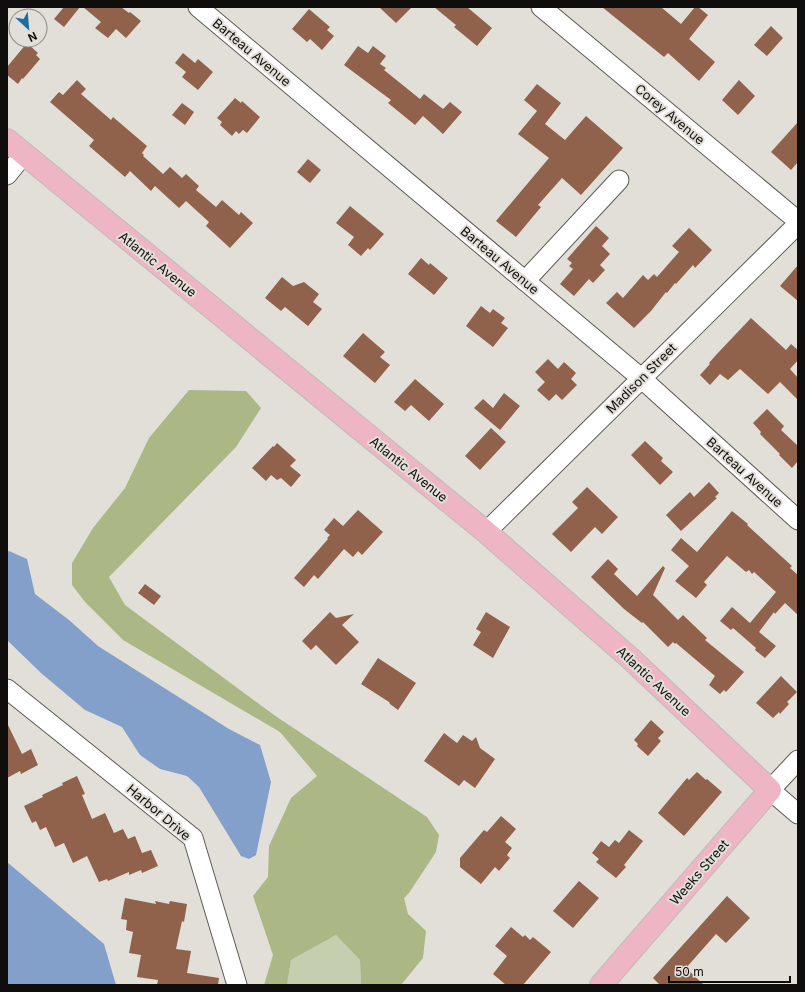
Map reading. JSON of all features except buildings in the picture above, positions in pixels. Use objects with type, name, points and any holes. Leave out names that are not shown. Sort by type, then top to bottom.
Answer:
[{"type":"main road","name":"Atlantic Avenue","points":[[7,140],[486,532],[631,659],[770,790]]},
{"type":"main road","name":"Weeks Street","points":[[600,985],[770,790]]},
{"type":"street","name":"Barteau Avenue","points":[[198,7],[641,378],[798,520]]},
{"type":"street","name":"Corey Avenue","points":[[541,7],[798,222]]},
{"type":"street","points":[[7,175],[24,154]]},
{"type":"street","points":[[525,281],[619,180]]},
{"type":"street","name":"Madison Street","points":[[486,532],[798,222]]},
{"type":"street","name":"Harbor Drive","points":[[7,689],[193,838],[237,985]]},
{"type":"street","name":"Weeks Street","points":[[770,790],[798,760]]},
{"type":"street","name":"Atlantic Avenue","points":[[770,790],[798,814]]},
{"type":"green space","points":[[189,390],[246,391],[261,408],[236,447],[109,577],[125,605],[274,715],[427,817],[439,835],[436,852],[409,893],[404,898],[408,914],[426,931],[423,958],[401,985],[361,985],[360,960],[336,935],[291,960],[287,985],[264,985],[273,955],[253,896],[268,877],[269,846],[291,798],[317,776],[280,732],[123,640],[85,602],[72,585],[72,563],[93,528],[125,488],[149,438]]},
{"type":"green space","points":[[336,935],[360,960],[361,985],[287,985],[291,960]]},
{"type":"water","points":[[9,551],[27,559],[35,594],[69,620],[98,646],[229,729],[260,745],[271,782],[256,855],[249,859],[241,856],[199,787],[187,776],[160,769],[140,755],[122,727],[85,710],[41,673],[7,640],[7,552]]},
{"type":"water","points":[[7,862],[104,944],[116,985],[7,985]]}]
